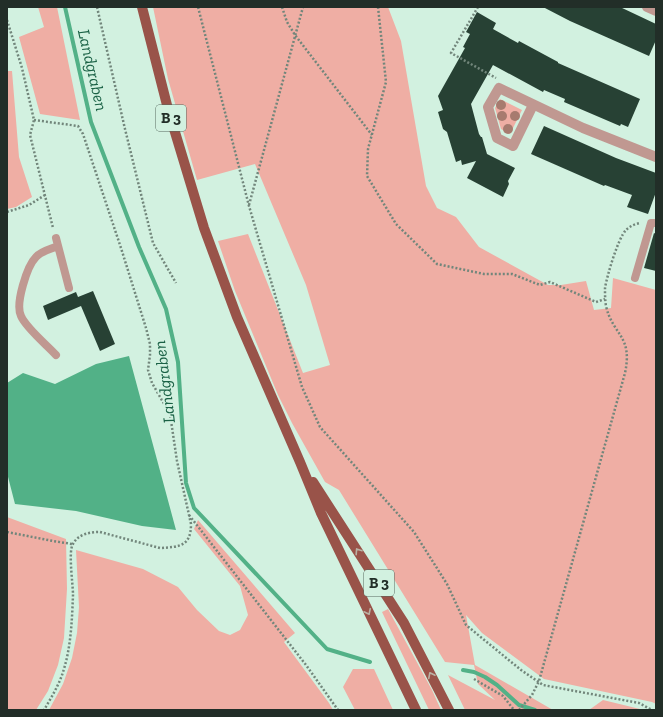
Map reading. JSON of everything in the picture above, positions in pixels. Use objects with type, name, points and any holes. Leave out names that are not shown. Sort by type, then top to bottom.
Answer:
[{"type":"main road","name":"B 3","points":[[142,7],[168,109],[204,228],[237,317],[321,513],[416,710]]},
{"type":"main road","name":"B 3","points":[[300,462],[404,623],[449,710]]},
{"type":"street","points":[[647,7],[656,11]]},
{"type":"street","points":[[533,105],[513,146],[497,138],[488,107],[499,88],[616,142],[656,157]]},
{"type":"lane","points":[[636,278],[654,223]]},
{"type":"lane","points":[[56,355],[24,322],[20,315],[19,307],[31,262],[38,255],[57,242],[68,288]]},
{"type":"path","points":[[97,7],[125,129],[154,243],[176,283]]},
{"type":"path","points":[[198,7],[249,206],[302,387],[320,427],[414,532],[447,584],[466,625],[521,670],[543,685],[639,703],[652,710]]},
{"type":"path","points":[[286,7],[282,7],[287,22],[372,135]]},
{"type":"path","points":[[249,206],[303,7]]},
{"type":"path","points":[[378,7],[386,82],[368,149],[367,176],[396,224],[437,264],[484,274],[512,274],[540,285],[550,282],[596,302],[605,299]]},
{"type":"path","points":[[478,7],[451,53],[502,81],[499,88]]},
{"type":"path","points":[[7,20],[22,68],[34,120],[30,135],[57,242]]},
{"type":"path","points":[[34,120],[78,126],[83,134],[122,248],[146,328],[150,344],[148,370],[152,384],[170,414],[177,461],[191,524],[191,534],[188,541],[180,546],[160,548],[100,532],[85,534],[72,544],[70,553],[73,595],[70,639],[63,671],[51,699],[44,710]]},
{"type":"path","points":[[7,212],[29,205],[45,195]]},
{"type":"path","points":[[519,710],[531,697],[539,682],[627,364],[626,344],[609,316],[605,299],[605,288],[608,277],[619,243],[629,227],[638,223],[654,223]]},
{"type":"path","points":[[188,514],[306,665],[338,710]]},
{"type":"path","points":[[7,532],[72,544]]},
{"type":"path","points":[[474,679],[503,696],[514,710]]},
{"type":"shaded area","points":[[38,7],[57,7],[80,120],[40,114],[19,37],[44,27]]},
{"type":"shaded area","points":[[153,7],[388,7],[401,41],[426,186],[437,208],[456,217],[479,247],[548,285],[561,285],[586,281],[594,310],[611,308],[613,278],[656,290],[656,704],[544,679],[482,633],[466,615],[475,665],[553,710],[465,710],[448,675],[495,700],[478,684],[474,665],[445,662],[339,490],[325,482],[278,395],[235,291],[218,241],[248,234],[303,373],[330,365],[306,285],[255,164],[197,180],[168,79]]},
{"type":"shaded area","points":[[7,71],[12,71],[19,157],[32,197],[16,207],[7,209]]},
{"type":"shaded area","points":[[500,99],[522,110],[510,134],[501,129],[495,108]]},
{"type":"shaded area","points":[[129,356],[176,530],[142,526],[76,511],[15,504],[7,473],[7,383],[23,373],[55,384],[96,364]]},
{"type":"shaded area","points":[[7,517],[66,539],[67,589],[64,638],[58,665],[48,691],[36,710],[7,710]]},
{"type":"shaded area","points":[[198,520],[295,633],[284,642],[333,710],[49,710],[63,684],[72,658],[77,633],[79,607],[76,550],[143,569],[178,587],[197,610],[219,631],[230,635],[240,630],[248,615],[240,586],[194,529]]},
{"type":"shaded area","points":[[388,609],[432,690],[441,710],[429,710],[382,612]]},
{"type":"shaded area","points":[[353,669],[374,669],[393,710],[355,710],[343,687]]},
{"type":"shaded area","points":[[603,700],[640,709],[641,710],[589,710]]},
{"type":"building","points":[[543,7],[620,7],[656,24],[656,40],[649,56],[570,21]]},
{"type":"building","points":[[477,12],[496,23],[493,29],[518,43],[519,41],[558,63],[640,99],[628,127],[621,124],[620,126],[564,102],[565,99],[544,90],[543,92],[493,65],[471,104],[479,134],[482,137],[487,154],[515,168],[508,181],[509,184],[503,197],[467,178],[476,161],[462,165],[461,160],[456,162],[447,132],[443,129],[438,112],[443,110],[438,96],[465,48],[463,47],[470,34],[466,32]]},
{"type":"building","points":[[544,126],[616,158],[656,173],[656,192],[648,214],[627,207],[632,195],[605,185],[604,186],[531,154]]},
{"type":"building","points":[[654,233],[656,234],[656,271],[644,268]]},
{"type":"building","points":[[93,291],[115,344],[100,351],[81,306],[48,320],[43,306],[76,292],[78,297]]},
{"type":"waterway","name":"Landgraben","points":[[65,7],[91,122],[139,247],[166,309],[178,362],[186,483],[194,508],[327,649],[370,662]]},
{"type":"waterway","name":"Landgraben","points":[[463,670],[474,672],[485,677],[497,685],[519,705],[535,710]]}]
